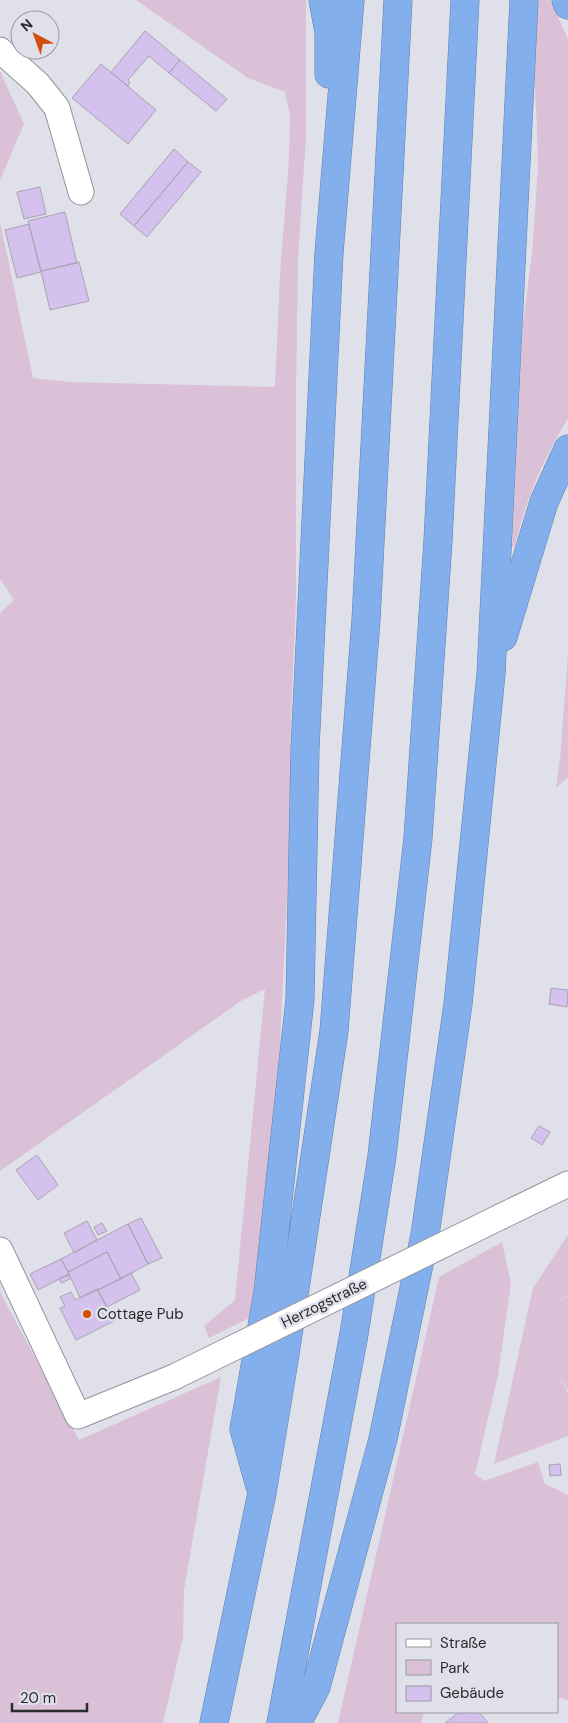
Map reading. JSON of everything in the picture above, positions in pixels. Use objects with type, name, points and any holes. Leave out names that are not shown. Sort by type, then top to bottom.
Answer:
[{"type":"highway","points":[[323,0],[328,32],[329,253]]},
{"type":"highway","points":[[262,1493],[244,1429],[268,1292],[300,999],[305,749],[329,253],[350,0]]},
{"type":"highway","points":[[214,1723],[262,1493],[334,1032],[366,620],[398,0]]},
{"type":"highway","points":[[281,1723],[352,1344],[382,1156],[418,838],[438,541],[465,0]]},
{"type":"highway","points":[[298,1723],[316,1688],[383,1439],[425,1235],[458,1004],[491,674],[524,0]]},
{"type":"highway","points":[[566,0],[568,5]]},
{"type":"highway","points":[[491,674],[544,502],[568,449]]},
{"type":"street","points":[[0,50],[38,84],[57,108],[81,192]]},
{"type":"street","name":"Herzogstraße","points":[[0,1250],[78,1416],[174,1377],[568,1184]]},
{"type":"green space","points":[[136,0],[306,0],[306,136],[298,258],[296,598],[291,720],[289,854],[279,1067],[253,1316],[209,1338],[204,1326],[235,1300],[265,989],[241,1001],[0,1171],[0,613],[14,600],[0,579],[0,222],[33,378],[69,382],[275,387],[280,274],[289,160],[290,116],[285,92],[248,78]]},
{"type":"green space","points":[[537,0],[550,0],[568,39],[568,418],[551,449],[529,497],[515,547],[512,547],[523,324],[532,254],[538,168],[534,72]]},
{"type":"green space","points":[[0,71],[24,124],[0,180]]},
{"type":"green space","points":[[568,654],[568,777],[556,788],[560,759]]},
{"type":"green space","points":[[568,1235],[568,1295],[552,1305],[568,1296],[568,1390],[557,1373],[568,1393],[568,1436],[494,1464],[533,1288]]},
{"type":"green space","points":[[502,1242],[511,1283],[498,1375],[475,1474],[484,1481],[538,1462],[545,1484],[568,1495],[568,1700],[558,1697],[558,1623],[396,1623],[396,1713],[424,1713],[421,1723],[338,1723],[439,1277]]},
{"type":"green space","points":[[0,1292],[79,1440],[221,1377],[184,1590],[183,1637],[163,1723],[0,1723]]},
{"type":"building","points":[[145,31],[180,60],[169,73],[149,56],[128,80],[130,83],[128,86],[111,72]]},
{"type":"building","points":[[180,60],[227,99],[216,111],[169,73]]},
{"type":"building","points":[[101,64],[156,110],[128,144],[72,98]]},
{"type":"building","points":[[174,149],[188,162],[134,226],[120,214]]},
{"type":"building","points":[[188,162],[201,172],[147,237],[134,226]]},
{"type":"building","points":[[40,187],[46,214],[24,219],[17,192]]},
{"type":"building","points":[[65,212],[77,263],[41,271],[28,221]]},
{"type":"building","points":[[29,224],[41,272],[17,278],[5,230]]},
{"type":"building","points":[[79,262],[89,301],[50,310],[41,271]]},
{"type":"building","points":[[551,988],[568,990],[567,1007],[549,1004]]},
{"type":"building","points":[[539,1126],[550,1132],[542,1145],[531,1138]]},
{"type":"building","points":[[37,1155],[58,1185],[38,1200],[16,1170]]},
{"type":"building","points":[[141,1218],[162,1258],[148,1264],[128,1224]]},
{"type":"building","points":[[87,1221],[97,1240],[74,1253],[64,1233]]},
{"type":"building","points":[[102,1223],[107,1231],[98,1235],[94,1227]]},
{"type":"building","points":[[128,1224],[148,1264],[121,1279],[107,1252],[68,1272],[61,1259]]},
{"type":"building","points":[[107,1252],[121,1279],[80,1298],[68,1272]]},
{"type":"building","points":[[61,1259],[69,1274],[38,1290],[30,1274]]},
{"type":"building","points":[[131,1273],[140,1290],[107,1307],[98,1290]]},
{"type":"building","points":[[68,1275],[70,1279],[61,1283],[59,1279]]},
{"type":"building","name":"Cottage Pub","points":[[97,1289],[114,1321],[76,1340],[60,1308],[65,1306],[60,1297],[71,1292],[75,1300]]},
{"type":"building","points":[[560,1464],[561,1475],[550,1476],[549,1465]]},
{"type":"building","points":[[458,1713],[480,1713],[488,1723],[445,1723]]},
{"type":"place","name":"Cottage Pub","points":[[87,1314]]}]
